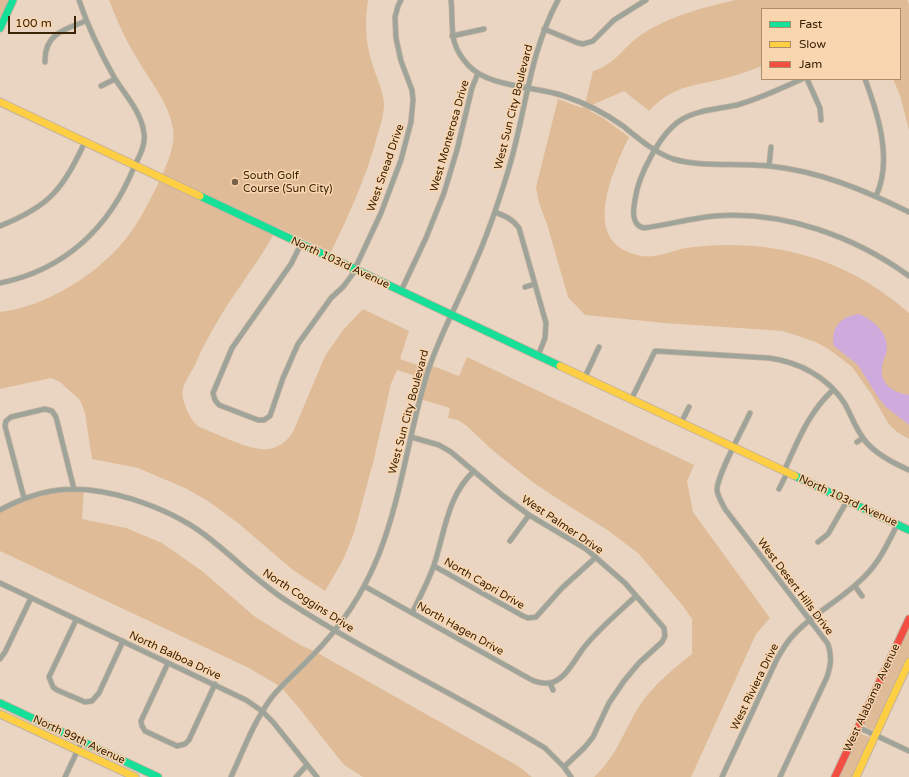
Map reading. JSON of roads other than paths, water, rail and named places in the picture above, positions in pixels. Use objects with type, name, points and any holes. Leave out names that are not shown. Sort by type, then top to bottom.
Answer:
[{"type":"street","points":[[0,28],[13,0]]},
{"type":"street","points":[[0,283],[25,276],[53,264],[68,255],[87,239],[106,218],[115,205],[135,166],[144,144],[144,134],[139,116],[102,55],[86,21],[79,0]]},
{"type":"street","name":"West Snead Drive","points":[[301,244],[291,264],[235,343],[213,394],[219,405],[260,420],[264,420],[270,416],[290,361],[298,344],[330,298],[347,282],[355,269],[390,191],[401,160],[412,122],[413,100],[412,90],[401,61],[396,32],[396,12],[401,0]]},
{"type":"street","points":[[451,0],[452,36],[459,54],[469,66],[493,81],[563,96],[599,111],[655,151],[671,158],[692,163],[769,166],[819,175],[853,186],[909,212]]},
{"type":"street","name":"West Sun City Boulevard","points":[[231,777],[262,711],[286,681],[312,656],[335,630],[352,607],[374,567],[388,529],[427,373],[438,344],[475,263],[495,212],[515,146],[536,54],[544,28],[558,0]]},
{"type":"street","points":[[544,28],[578,43],[587,44],[593,41],[614,20],[646,0]]},
{"type":"street","points":[[45,62],[45,52],[55,35],[65,29],[86,21]]},
{"type":"street","points":[[452,36],[484,29]]},
{"type":"street","name":"West Monterosa Drive","points":[[401,291],[426,238],[444,193],[457,150],[472,88],[478,73]]},
{"type":"street","points":[[101,86],[116,79]]},
{"type":"street","points":[[800,80],[761,97],[720,109],[687,116],[674,124],[655,151],[643,173],[636,193],[634,220],[640,227],[646,228],[692,218],[717,216],[744,216],[784,221],[820,230],[856,244],[884,259],[909,276]]},
{"type":"street","points":[[807,80],[820,108],[821,120]]},
{"type":"street","points":[[865,80],[877,116],[884,157],[882,180],[876,196]]},
{"type":"street","name":"North 103rd Avenue","points":[[0,102],[909,530]]},
{"type":"street","points":[[0,226],[22,217],[37,208],[57,190],[72,169],[85,142]]},
{"type":"street","points":[[769,166],[771,147]]},
{"type":"street","points":[[495,212],[510,218],[519,228],[546,323],[545,338],[538,356]]},
{"type":"street","points":[[525,287],[535,284]]},
{"type":"street","points":[[584,378],[599,347]]},
{"type":"street","points":[[631,400],[655,351],[784,360],[811,372],[833,390],[843,402],[859,433],[867,443],[881,455],[909,470]]},
{"type":"street","points":[[785,472],[808,420],[819,404],[833,390]]},
{"type":"street","points":[[681,423],[689,406]]},
{"type":"street","points":[[24,498],[5,426],[6,421],[11,417],[45,409],[52,411],[56,417],[74,489]]},
{"type":"street","name":"West Desert Hills Drive","points":[[750,413],[719,479],[717,492],[725,509],[828,644],[831,655],[830,668],[780,777]]},
{"type":"street","name":"West Palmer Drive","points":[[411,436],[439,445],[451,452],[529,515],[586,549],[625,583],[664,628],[665,636],[662,642],[639,663],[624,681],[609,703],[586,747],[564,767]]},
{"type":"street","points":[[857,442],[863,438]]},
{"type":"street","points":[[412,612],[434,566],[447,515],[453,499],[460,486],[474,471]]},
{"type":"street","name":"North 103rd Avenue","points":[[779,489],[785,472]]},
{"type":"street","name":"North Coggins Drive","points":[[0,510],[24,498],[47,492],[74,489],[97,491],[131,499],[182,520],[205,535],[276,594],[335,630],[530,738],[545,748],[564,767],[571,777]]},
{"type":"street","points":[[818,542],[831,530],[847,501]]},
{"type":"street","points":[[510,541],[529,515]]},
{"type":"street","name":"West Riviera Drive","points":[[722,777],[777,659],[790,638],[810,620],[855,586],[869,572],[879,559],[897,525]]},
{"type":"street","name":"North Capri Drive","points":[[434,566],[523,616],[533,618],[540,614],[562,588],[596,557]]},
{"type":"street","name":"North Balboa Drive","points":[[0,583],[246,700],[262,711],[273,722],[317,777]]},
{"type":"street","name":"North Hagen Drive","points":[[364,586],[535,682],[550,683]]},
{"type":"street","points":[[855,586],[862,596]]},
{"type":"street","points":[[553,690],[550,683],[561,678],[597,633],[636,596]]},
{"type":"street","points":[[0,659],[6,652],[31,598]]},
{"type":"street","name":"West Alabama Avenue","points":[[835,777],[909,619]]},
{"type":"street","points":[[76,620],[49,677],[53,687],[57,690],[89,702],[96,698],[123,641]]},
{"type":"street","name":"West Alabama Avenue","points":[[856,777],[909,662]]},
{"type":"street","points":[[168,663],[141,721],[145,731],[177,746],[185,744],[189,740],[215,684]]},
{"type":"street","name":"North 99th Avenue","points":[[0,703],[158,777]]},
{"type":"street","name":"North 99th Avenue","points":[[0,714],[133,776]]},
{"type":"street","points":[[858,727],[909,751]]},
{"type":"street","points":[[65,777],[82,741]]},
{"type":"street","points":[[133,776],[136,766]]},
{"type":"street","points":[[296,777],[307,766]]},
{"type":"place","name":"South Golf Course (Sun City)","points":[[235,182]]}]
